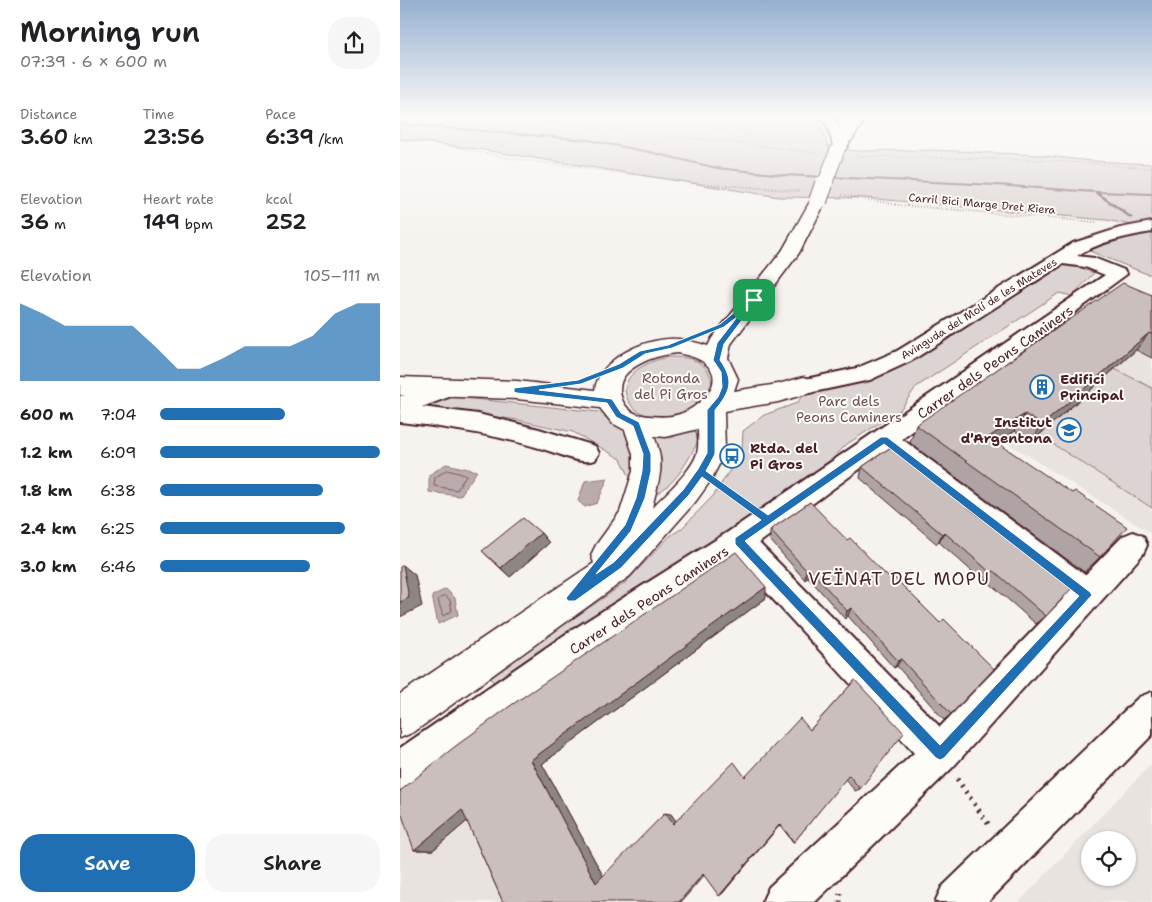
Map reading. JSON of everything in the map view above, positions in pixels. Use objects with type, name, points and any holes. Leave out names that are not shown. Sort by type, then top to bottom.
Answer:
[{"type":"main road","points":[[621,366],[610,382],[609,400],[618,415],[636,424],[654,428],[674,426],[693,421],[714,406],[726,387],[720,366],[720,343],[790,253],[818,201],[836,158]]},
{"type":"main road","points":[[517,390],[579,383],[621,366],[643,352],[669,347],[722,326],[754,300]]},
{"type":"main road","points":[[669,347],[685,347],[699,350],[720,366],[746,380],[804,386]]},
{"type":"main road","points":[[400,386],[517,390],[609,400]]},
{"type":"main road","points":[[714,406],[804,386]]},
{"type":"main road","points":[[400,718],[618,565],[686,492],[701,472],[711,454],[714,406]]},
{"type":"main road","points":[[571,598],[628,528],[635,514],[647,471],[647,454],[636,424]]},
{"type":"street","name":"Avinguda del Molí de les Mateves","points":[[804,386],[862,375],[904,356],[1079,248],[1126,231],[1152,227]]},
{"type":"street","name":"Carrer dels Peons Caminers","points":[[400,771],[581,644],[738,541],[884,440],[1118,274],[1088,262],[1060,259]]},
{"type":"street","points":[[400,404],[419,400],[450,388]]},
{"type":"street","points":[[400,413],[478,423],[539,438],[586,453]]},
{"type":"street","points":[[884,440],[1087,595]]},
{"type":"street","points":[[738,541],[940,754]]},
{"type":"street","points":[[784,902],[940,754],[1133,545]]},
{"type":"street","points":[[958,902],[1152,710]]},
{"type":"path","points":[[509,158],[742,188],[802,190]]},
{"type":"path","points":[[953,158],[1042,160],[1152,168]]},
{"type":"path","name":"Carril Bici Marge Dret Riera","points":[[837,194],[898,205],[1089,221],[1126,231]]},
{"type":"path","points":[[701,472],[768,520]]},
{"type":"path","points":[[940,754],[1007,853]]},
{"type":"shaded area","name":"Institut d'Argentona","points":[[1152,318],[1152,534],[955,410]]},
{"type":"shaded area","points":[[469,752],[618,902],[400,902],[400,818],[414,798]]},
{"type":"shaded area","points":[[1152,763],[1152,902],[1019,902],[1081,837],[1081,886],[1136,886],[1136,831],[1087,831]]},
{"type":"green space","points":[[534,158],[1066,158],[1152,164],[1152,229],[1106,220],[866,198],[779,197]]},
{"type":"green space","points":[[1146,229],[1152,233],[1152,274],[1147,274],[1082,248]]},
{"type":"green space","name":"Parc dels Peons Caminers","points":[[1065,262],[1094,273],[1072,296],[1059,293],[916,387],[900,410],[847,444],[832,459],[627,600],[496,686],[489,676],[625,583],[670,536],[681,529],[714,495],[742,451],[743,431],[764,415],[797,403],[810,386],[866,378]]},
{"type":"green space","name":"Rotonda del Pi Gros","points":[[668,357],[688,358],[706,368],[712,385],[707,397],[698,406],[669,417],[651,416],[637,410],[628,401],[625,389],[630,377],[644,365]]},
{"type":"green space","points":[[1115,369],[1152,388],[1152,508],[1039,435]]},
{"type":"green space","points":[[445,396],[599,412],[617,426],[627,429],[639,451],[635,488],[621,459],[573,432],[518,420],[414,405]]},
{"type":"green space","points":[[694,426],[698,441],[689,458],[673,481],[659,493],[650,497],[647,434],[671,438]]},
{"type":"water","points":[[446,464],[477,471],[460,496],[429,492],[429,475]]},
{"type":"water","points":[[608,478],[597,503],[585,507],[578,501],[585,481]]},
{"type":"water","points":[[446,589],[455,598],[458,615],[438,624],[432,596]]},
{"type":"building","points":[[1123,283],[1152,295],[1152,334],[1149,333],[1042,425],[1025,414],[989,437],[1072,493],[1075,491],[1127,527],[1100,557],[916,425]]},
{"type":"building","points":[[891,447],[1072,588],[1046,616],[994,571],[991,573],[944,532],[942,534],[862,467]]},
{"type":"building","points":[[810,502],[847,540],[850,538],[888,577],[891,574],[940,623],[944,619],[994,669],[951,714],[901,659],[898,661],[851,608],[847,611],[809,568],[806,570],[770,530]]},
{"type":"building","points":[[523,518],[541,533],[501,568],[482,551]]},
{"type":"building","points":[[736,552],[766,587],[531,760],[596,883],[665,813],[673,824],[734,762],[745,777],[800,718],[810,730],[855,680],[904,733],[860,789],[849,775],[794,842],[780,824],[719,896],[703,874],[679,902],[503,902],[462,810],[414,850],[400,809],[400,791],[453,748],[510,706]]},
{"type":"building","points":[[403,565],[409,598],[400,602],[400,567]]},
{"type":"waterway","points":[[675,158],[717,168],[784,175],[996,185],[1096,192]]},
{"type":"waterway","points":[[1096,192],[1152,194]]},
{"type":"waterway","points":[[1096,192],[1131,218]]},
{"type":"place","name":"Edifici Principal","points":[[1042,387]]},
{"type":"place","name":"Institut d'Argentona","points":[[1069,430]]},
{"type":"place","name":"Rtda. del Pi Gros","points":[[732,456]]},
{"type":"district","name":"VEÏNAT DEL MOPU","points":[[899,579]]},
{"type":"route","points":[[754,300],[720,343],[716,360],[726,377],[726,387],[718,403],[711,410],[711,454],[701,472],[735,496],[768,520],[738,541],[940,754],[1087,595],[884,440],[768,520],[701,472],[686,492],[618,565],[571,598],[628,528],[635,514],[647,471],[647,454],[636,424],[618,415],[609,400],[517,390],[579,383],[621,366],[643,352],[669,347],[722,326],[754,300]]}]
